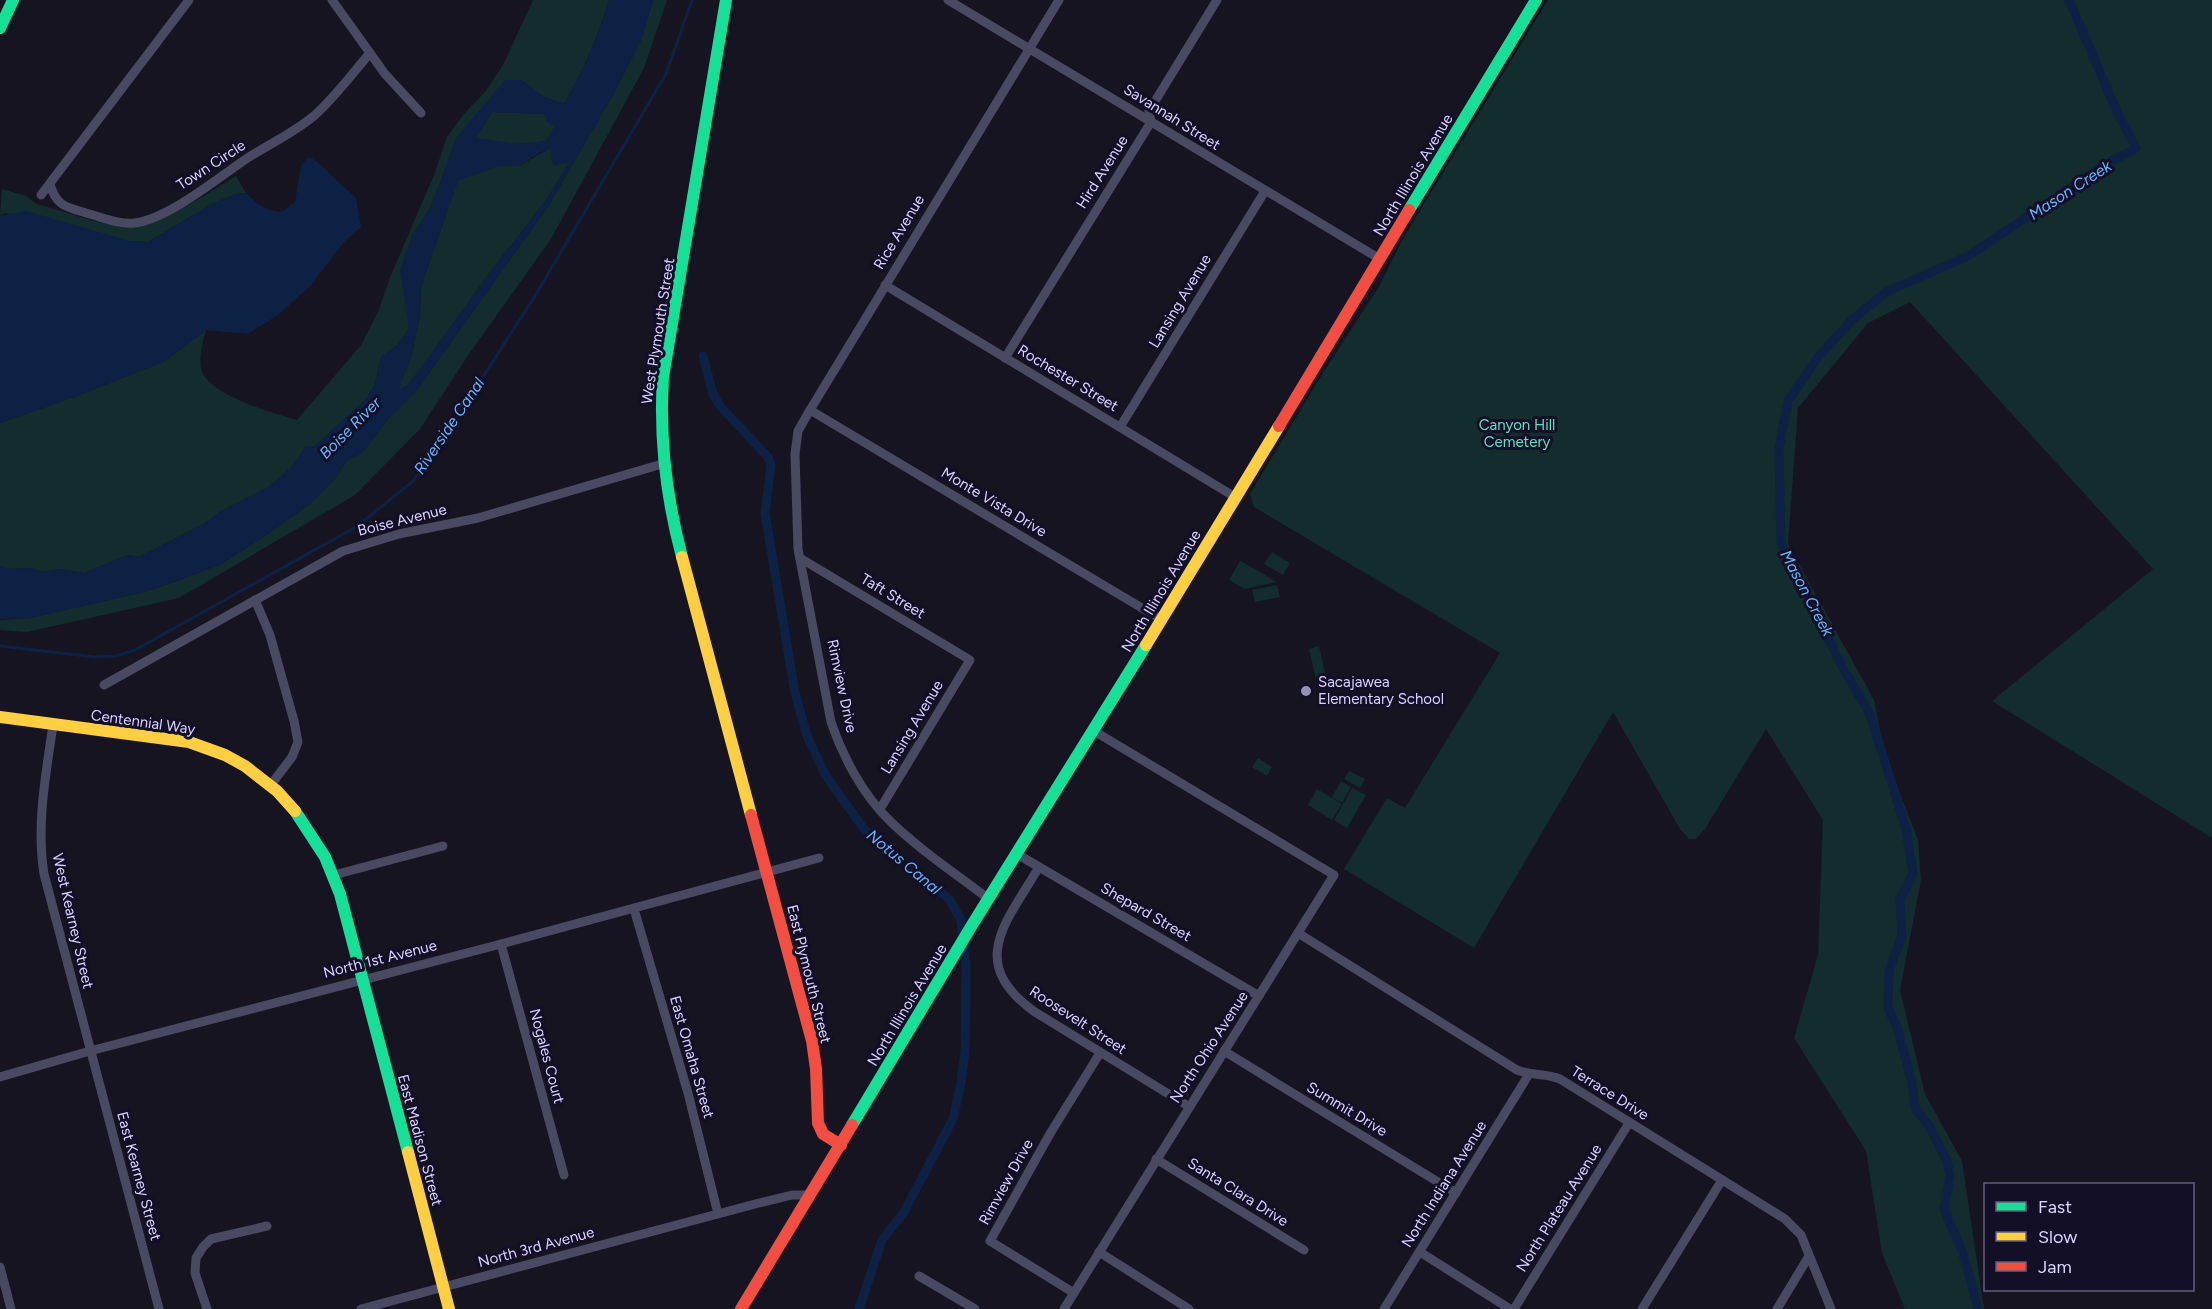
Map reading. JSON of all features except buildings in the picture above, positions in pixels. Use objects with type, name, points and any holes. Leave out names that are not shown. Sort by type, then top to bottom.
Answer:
[{"type":"main road","points":[[0,28],[13,0]]},
{"type":"main road","name":"West Plymouth Street","points":[[726,0],[663,377],[660,433],[666,496],[767,872]]},
{"type":"main road","name":"North Illinois Avenue","points":[[741,1309],[959,946],[1162,620],[1536,0]]},
{"type":"main road","name":"Centennial Way","points":[[0,717],[160,736],[219,752],[244,766],[270,786],[305,824],[334,874]]},
{"type":"main road","name":"East Plymouth Street","points":[[767,872],[813,1041],[819,1123],[823,1134],[841,1145]]},
{"type":"main road","name":"East Madison Street","points":[[334,874],[449,1309]]},
{"type":"street","points":[[41,195],[189,0]]},
{"type":"street","points":[[332,0],[386,74],[421,113]]},
{"type":"street","name":"Savannah Street","points":[[948,0],[1380,259]]},
{"type":"street","name":"Rice Avenue","points":[[796,490],[795,454],[798,431],[1059,0]]},
{"type":"street","name":"Hird Avenue","points":[[1005,358],[1151,122],[1149,111],[1217,0]]},
{"type":"street","name":"Town Circle","points":[[50,184],[53,195],[59,203],[69,208],[119,222],[135,223],[152,218],[200,191],[246,159],[303,125],[317,113],[370,53]]},
{"type":"street","name":"Lansing Avenue","points":[[1120,428],[1265,191]]},
{"type":"street","name":"Rochester Street","points":[[885,285],[1235,497]]},
{"type":"street","name":"Monte Vista Drive","points":[[810,410],[1162,620]]},
{"type":"street","name":"Boise Avenue","points":[[104,685],[343,551],[372,541],[478,518],[662,464]]},
{"type":"street","name":"Rimview Drive","points":[[796,490],[800,558],[831,722],[840,747],[880,809],[914,842],[989,899]]},
{"type":"street","name":"Taft Street","points":[[800,558],[970,660]]},
{"type":"street","points":[[255,600],[270,635],[298,742],[292,757],[270,786]]},
{"type":"street","name":"Lansing Avenue","points":[[880,809],[970,660]]},
{"type":"street","name":"West Kearney Street","points":[[53,725],[40,825],[40,851],[54,917],[90,1051]]},
{"type":"street","name":"North Ohio Avenue","points":[[1064,1309],[1188,1106],[1334,875],[1094,731]]},
{"type":"street","points":[[334,874],[443,846]]},
{"type":"street","name":"Shepard Street","points":[[1017,854],[1259,996]]},
{"type":"street","name":"North 1st Avenue","points":[[0,1077],[90,1051],[634,909],[819,858]]},
{"type":"street","name":"Roosevelt Street","points":[[1039,867],[1000,932],[996,961],[1001,977],[1019,1000],[1100,1053],[1188,1106]]},
{"type":"street","name":"East Omaha Street","points":[[634,909],[688,1093],[718,1214]]},
{"type":"street","name":"Terrace Drive","points":[[1298,933],[1517,1070],[1529,1074],[1550,1075],[1560,1079],[1785,1219],[1801,1234],[1831,1309]]},
{"type":"street","name":"Nogales Court","points":[[501,944],[564,1175]]},
{"type":"street","name":"East Kearney Street","points":[[90,1051],[159,1309]]},
{"type":"street","name":"Summit Drive","points":[[1224,1051],[1456,1193]]},
{"type":"street","name":"Rimview Drive","points":[[1074,1293],[990,1241],[1100,1053]]},
{"type":"street","name":"North Indiana Avenue","points":[[1384,1309],[1529,1074]]},
{"type":"street","name":"North Plateau Avenue","points":[[1512,1309],[1629,1123]]},
{"type":"street","name":"Santa Clara Drive","points":[[1156,1160],[1304,1250]]},
{"type":"street","points":[[1642,1309],[1722,1180]]},
{"type":"street","points":[[718,1214],[792,1196],[810,1196]]},
{"type":"street","name":"North 3rd Avenue","points":[[362,1309],[718,1214]]},
{"type":"street","points":[[207,1309],[195,1273],[196,1258],[202,1247],[211,1239],[267,1226]]},
{"type":"street","points":[[1099,1252],[1189,1309]]},
{"type":"street","points":[[1420,1252],[1512,1309]]},
{"type":"street","points":[[1777,1309],[1809,1256]]},
{"type":"street","points":[[0,1267],[11,1309]]},
{"type":"street","points":[[919,1276],[975,1309]]},
{"type":"green space","points":[[533,0],[609,0],[590,54],[564,104],[544,97],[521,80],[457,137],[431,207],[412,236],[409,328],[398,345],[381,357],[375,385],[367,398],[315,446],[306,446],[292,467],[268,488],[139,557],[128,555],[84,573],[60,569],[43,572],[31,568],[9,569],[0,566],[0,423],[165,361],[206,330],[201,368],[206,378],[215,387],[242,401],[297,420],[361,345],[378,312],[391,275],[434,175],[447,137],[464,114],[485,92],[503,65]]},
{"type":"green space","points":[[653,0],[667,0],[644,68],[551,239],[469,354],[420,429],[355,495],[179,598],[27,632],[0,630],[0,620],[30,618],[144,592],[223,563],[311,503],[337,476],[347,460],[362,453],[388,419],[417,390],[549,205],[615,91],[641,40]]},
{"type":"green space","name":"Canyon Hill Cemetery","points":[[1548,0],[2212,0],[2212,838],[1992,701],[2153,569],[1910,302],[1868,323],[1798,408],[1788,544],[1874,700],[1884,752],[1918,840],[1921,880],[1900,990],[1925,1094],[1962,1161],[1984,1309],[1905,1309],[1882,1253],[1866,1151],[1794,1038],[1818,955],[1823,820],[1766,729],[1705,829],[1696,839],[1689,839],[1680,829],[1613,712],[1474,948],[1344,869],[1387,798],[1405,808],[1500,653],[1254,507],[1250,494],[1323,373],[1380,285],[1404,237]]},
{"type":"green space","points":[[492,112],[544,114],[555,127],[546,141],[516,145],[475,138]]},
{"type":"green space","points":[[552,147],[562,163],[570,161],[545,202],[494,267],[408,386],[398,390],[412,354],[420,315],[421,287],[458,180],[498,166],[521,165]]},
{"type":"green space","points":[[236,176],[246,193],[236,194],[212,204],[148,242],[130,241],[5,213],[0,216],[2,189],[26,196],[37,204],[87,219],[115,226],[137,227],[174,213]]},
{"type":"green space","points":[[1272,552],[1290,563],[1283,575],[1264,564]]},
{"type":"green space","points":[[1240,561],[1277,582],[1245,589],[1229,580]]},
{"type":"green space","points":[[1277,585],[1280,597],[1255,602],[1252,590]]},
{"type":"green space","points":[[1319,646],[1326,677],[1316,679],[1309,649]]},
{"type":"green space","points":[[1258,758],[1272,767],[1267,776],[1252,767]]},
{"type":"green space","points":[[1349,771],[1365,779],[1360,788],[1344,779]]},
{"type":"green space","points":[[1341,781],[1351,787],[1342,803],[1332,797]]},
{"type":"green space","points":[[1352,788],[1366,795],[1347,828],[1334,820]]},
{"type":"green space","points":[[1317,789],[1342,804],[1332,820],[1308,805]]},
{"type":"water","name":"Boise River","points":[[609,0],[653,0],[641,40],[615,91],[549,205],[417,390],[388,419],[362,453],[347,460],[337,476],[311,503],[223,563],[144,592],[30,618],[0,619],[0,566],[9,569],[31,568],[43,572],[60,569],[84,573],[128,555],[139,557],[204,524],[220,512],[268,487],[292,467],[306,446],[315,446],[367,398],[375,385],[381,357],[398,345],[409,328],[400,271],[412,236],[431,207],[457,137],[505,80],[521,80],[544,97],[564,104],[590,54]],"holes":[[[492,112],[544,114],[546,121],[555,127],[546,141],[516,144],[476,138]],[[552,148],[551,159],[554,166],[569,162],[545,202],[494,267],[408,385],[399,389],[412,354],[420,315],[421,287],[458,181],[498,166],[521,165],[539,153]]]},
{"type":"water","points":[[309,157],[356,198],[361,227],[344,242],[310,286],[278,315],[248,334],[206,330],[165,361],[0,423],[0,216],[26,211],[130,241],[148,242],[212,204],[236,194],[246,193],[262,206],[282,212],[295,202],[301,165]]},
{"type":"waterway","name":"Riverside Canal","points":[[0,646],[95,657],[116,656],[135,650],[356,527],[412,482],[434,453],[535,296],[666,74],[692,0]]},
{"type":"waterway","name":"Mason Creek","points":[[1978,1309],[1963,1253],[1944,1209],[1950,1175],[1947,1161],[1930,1127],[1915,1108],[1912,1083],[1897,1027],[1888,1008],[1889,970],[1902,936],[1900,900],[1913,873],[1906,829],[1870,714],[1843,668],[1781,543],[1779,449],[1788,401],[1818,357],[1852,320],[1886,292],[1970,255],[2101,167],[2136,148],[2118,114],[2069,0]]},
{"type":"waterway","name":"Notus Canal","points":[[703,356],[713,394],[720,406],[768,457],[771,465],[765,513],[795,693],[807,736],[826,776],[864,829],[949,899],[961,920],[966,965],[965,1051],[953,1119],[904,1212],[882,1240],[859,1309]]},
{"type":"traffic: fast","points":[[0,28],[13,0]]},
{"type":"traffic: fast","points":[[682,557],[665,468],[662,423],[663,377],[726,0]]},
{"type":"traffic: fast","points":[[1409,210],[1536,0]]},
{"type":"traffic: fast","points":[[852,1125],[972,925],[1146,645]]},
{"type":"traffic: fast","points":[[295,811],[325,857],[340,894],[408,1152]]},
{"type":"traffic: slow","points":[[1146,645],[1279,426]]},
{"type":"traffic: slow","points":[[682,557],[751,815]]},
{"type":"traffic: slow","points":[[0,717],[189,742],[225,755],[245,766],[277,791],[295,811]]},
{"type":"traffic: slow","points":[[408,1152],[449,1309]]},
{"type":"traffic: jam","points":[[1279,426],[1409,210]]},
{"type":"traffic: jam","points":[[751,815],[812,1041],[816,1069],[818,1123],[823,1134],[841,1145]]},
{"type":"traffic: jam","points":[[741,1309],[852,1125]]},
{"type":"place","name":"Sacajawea Elementary School","points":[[1306,691]]}]
